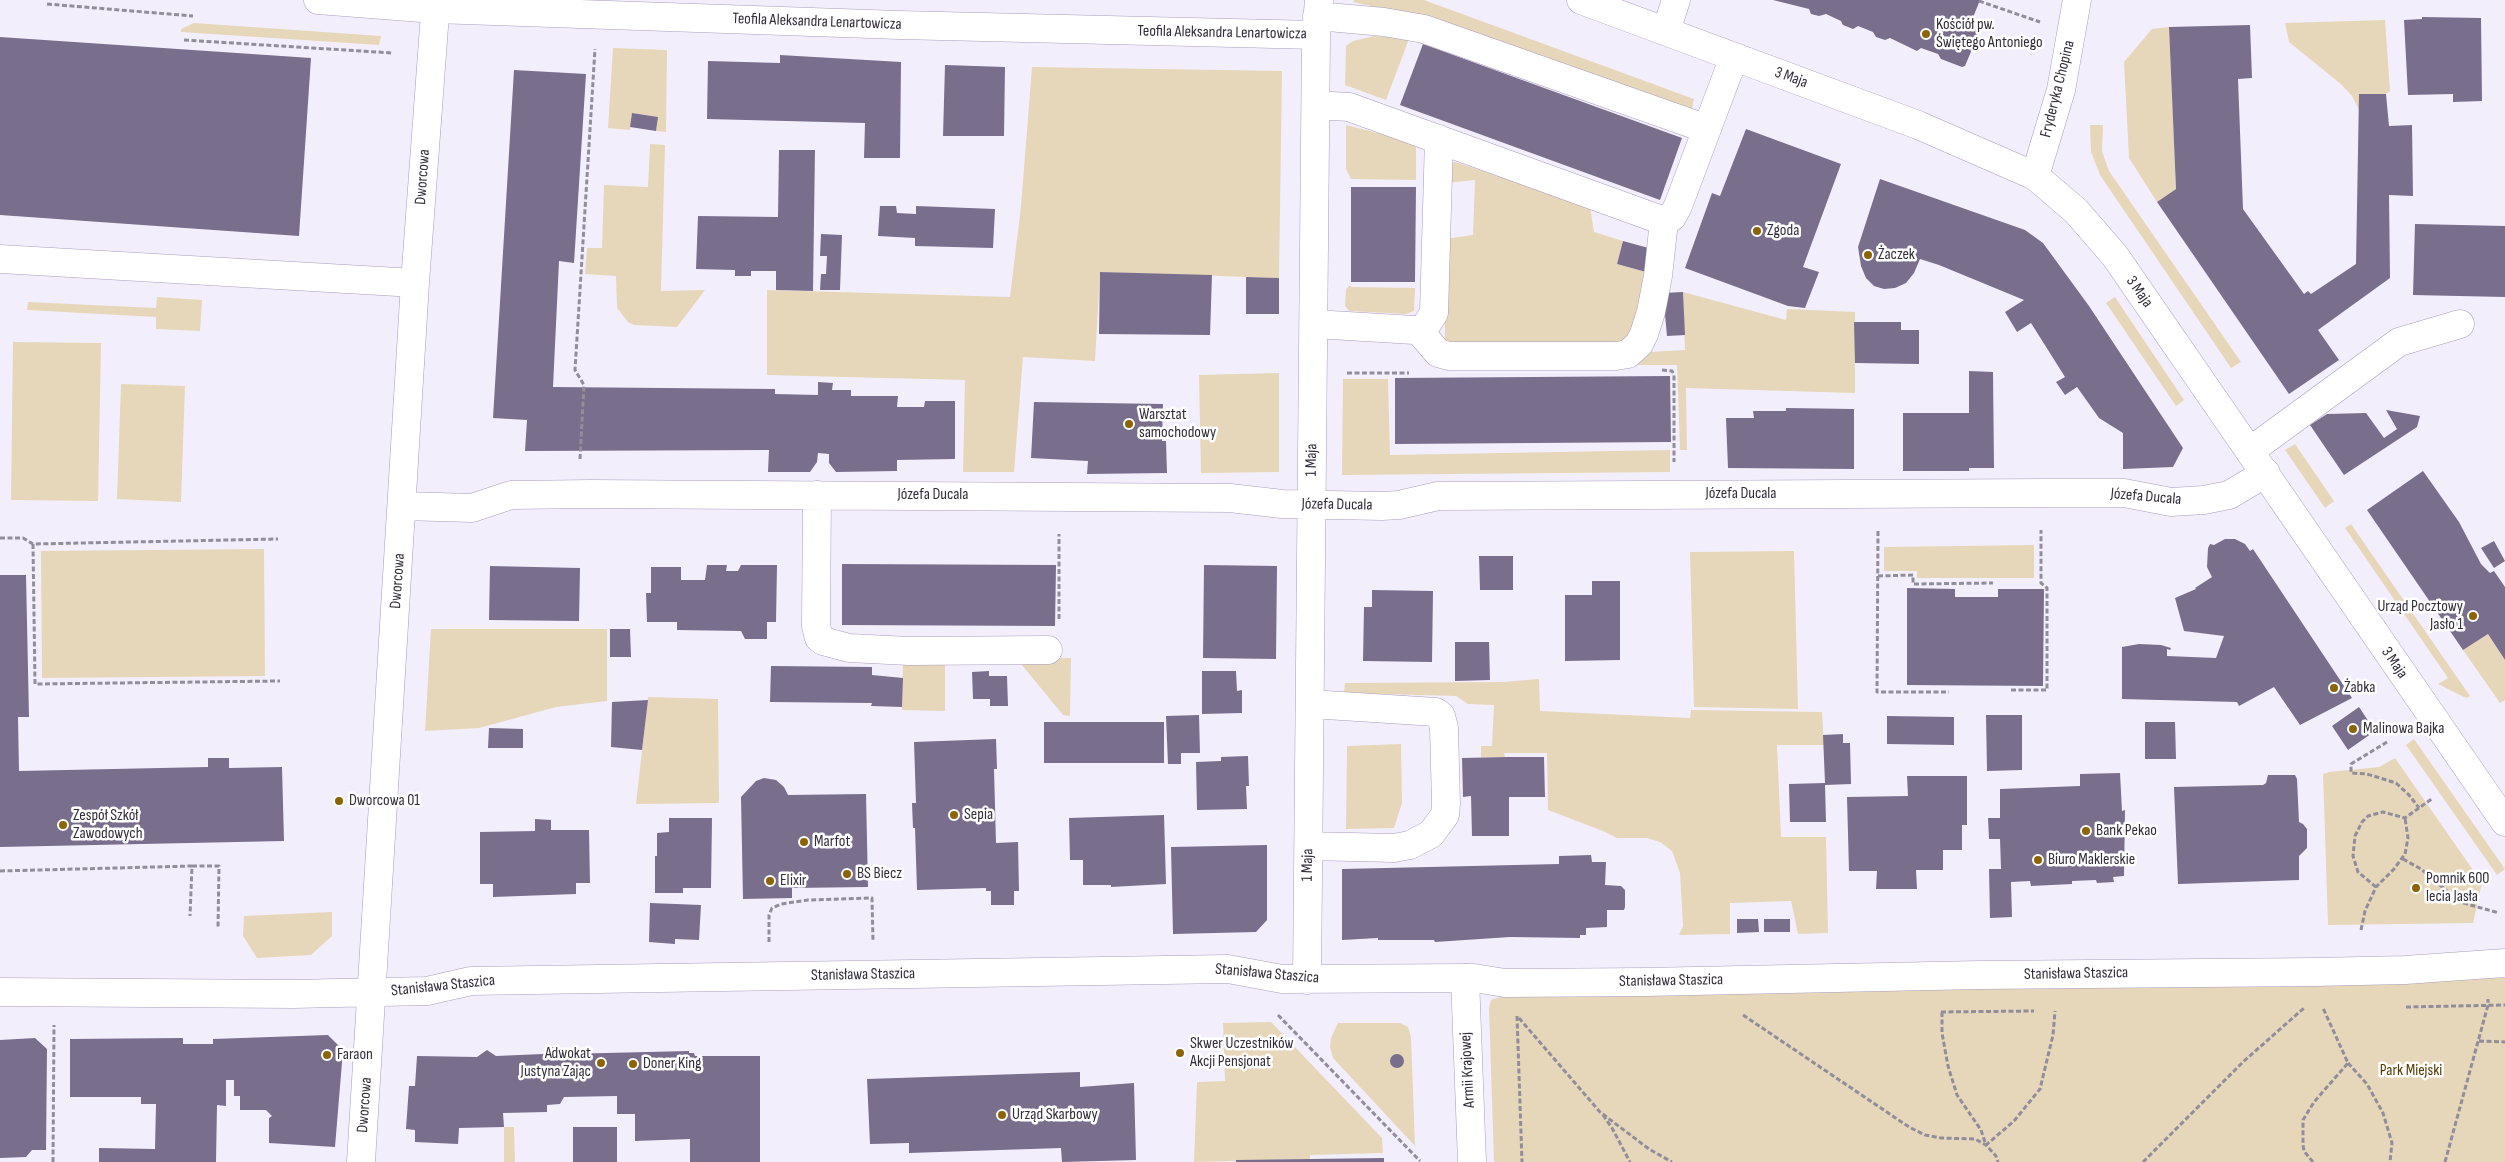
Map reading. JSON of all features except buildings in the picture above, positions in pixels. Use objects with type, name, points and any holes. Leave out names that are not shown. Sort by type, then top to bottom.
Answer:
[{"type":"street","name":"Teofila Aleksandra Lenartowicza","points":[[318,0],[899,25],[1317,17],[1384,22],[1424,29],[1707,129]]},
{"type":"street","name":"3 Maja","points":[[1581,0],[1918,125],[2035,176],[2076,211],[2115,256],[2505,822]]},
{"type":"street","points":[[1666,31],[1676,0]]},
{"type":"street","name":"Fryderyka Chopina","points":[[2035,176],[2061,90],[2077,0]]},
{"type":"street","name":"Dworcowa","points":[[361,1162],[374,992],[415,283],[435,4]]},
{"type":"street","name":"1 Maja","points":[[1307,980],[1317,17]]},
{"type":"street","points":[[1316,105],[1350,106],[1664,221],[1672,217],[1678,206],[1734,57]]},
{"type":"street","points":[[1421,333],[1434,313],[1439,139]]},
{"type":"street","points":[[1314,324],[1405,328],[1421,333],[1438,352],[1449,356],[1616,356],[1628,354],[1639,344],[1650,312],[1658,276],[1664,221]]},
{"type":"street","points":[[0,259],[415,283]]},
{"type":"street","points":[[2250,451],[2399,342],[2460,324]]},
{"type":"street","name":"Józefa Ducala","points":[[403,506],[472,508],[511,495],[1230,498],[1277,503],[1382,506],[1438,496],[2124,493],[2172,502],[2204,500],[2229,495],[2266,473]]},
{"type":"street","points":[[817,495],[816,626],[819,638],[823,641],[849,648],[884,650],[1048,650]]},
{"type":"street","points":[[1309,846],[1394,848],[1410,846],[1432,834],[1445,814],[1446,804],[1444,728],[1441,716],[1436,712],[1310,704]]},
{"type":"street","name":"Stanisława Staszica","points":[[0,992],[294,994],[435,991],[471,981],[1228,969],[1263,977],[1307,980],[1465,978],[1505,983],[1645,982],[1979,975],[2333,972],[2505,963]]},
{"type":"street","name":"Armii Krajowej","points":[[1465,978],[1472,1162]]},
{"type":"path","points":[[1979,1],[2043,23]]},
{"type":"path","points":[[47,4],[193,16]]},
{"type":"path","points":[[184,40],[393,53]]},
{"type":"path","points":[[579,466],[584,385],[575,370],[595,48]]},
{"type":"path","points":[[2011,690],[2047,690],[2048,588],[2041,583],[2041,530]]},
{"type":"path","points":[[1878,531],[1876,692],[1949,692]]},
{"type":"path","points":[[1059,534],[1059,622]]},
{"type":"path","points":[[0,538],[23,538],[33,544],[278,539]]},
{"type":"path","points":[[33,544],[35,684],[280,681]]},
{"type":"path","points":[[1878,576],[1913,575],[1913,584],[1993,583]]},
{"type":"path","points":[[2387,742],[2351,764],[2351,774],[2367,774],[2396,783],[2419,808]]},
{"type":"path","points":[[2405,818],[2433,798]]},
{"type":"path","points":[[2376,887],[2363,878],[2355,865],[2353,846],[2358,828],[2368,816],[2374,814],[2389,812],[2405,818]]},
{"type":"path","points":[[2361,930],[2365,911],[2376,887],[2403,858],[2408,838],[2405,818]]},
{"type":"path","points":[[2403,858],[2420,869],[2460,902],[2499,913]]},
{"type":"path","points":[[190,916],[192,866]]},
{"type":"path","points":[[0,872],[219,866],[218,928]]},
{"type":"path","points":[[769,949],[768,915],[772,908],[781,904],[808,900],[872,898],[873,946]]},
{"type":"path","points":[[53,1162],[55,991]]},
{"type":"path","points":[[2445,1162],[2488,1006]]},
{"type":"path","points":[[2143,1162],[2244,1061],[2304,1008]]},
{"type":"path","points":[[2323,1008],[2348,1063],[2366,1084],[2384,1113],[2392,1143],[2390,1162]]},
{"type":"path","points":[[1986,1145],[2014,1121],[2040,1089],[2054,1035],[2055,1011]]},
{"type":"path","points":[[1942,1012],[1942,1033],[1948,1066],[1957,1095],[1981,1130],[1986,1145]]},
{"type":"path","points":[[1278,1015],[1420,1161]]},
{"type":"path","points":[[1743,1015],[1909,1127],[1941,1138],[1974,1139],[1986,1145],[1996,1156],[1998,1162]]},
{"type":"path","points":[[1512,1016],[1517,1016],[1600,1112],[1612,1128],[1630,1162]]},
{"type":"path","points":[[1517,1016],[1522,1162]]},
{"type":"path","points":[[2479,1041],[2505,1042]]},
{"type":"path","points":[[2313,1162],[2304,1151],[2303,1120],[2314,1102],[2348,1063]]},
{"type":"path","points":[[1600,1112],[1649,1150],[1672,1162]]},
{"type":"green space","points":[[1354,0],[1424,0],[1694,99],[1692,108],[1688,114],[1388,10],[1353,2]]},
{"type":"green space","points":[[2385,20],[2390,91],[2386,94],[2359,94],[2359,110],[2352,96],[2342,85],[2289,42],[2285,23]]},
{"type":"green space","points":[[194,23],[381,36],[379,45],[181,32],[181,29]]},
{"type":"green space","points":[[2169,27],[2176,189],[2157,202],[2129,158],[2124,62],[2152,29]]},
{"type":"green space","points":[[1375,36],[1409,39],[1386,100],[1345,85],[1346,46],[1353,41]]},
{"type":"green space","points":[[613,48],[667,50],[666,132],[656,131],[657,117],[632,113],[630,130],[608,128]]},
{"type":"green space","points":[[1032,67],[1282,71],[1279,278],[1100,272],[1095,361],[1023,357],[1014,472],[963,472],[965,380],[767,375],[767,290],[1010,297],[1021,206]]},
{"type":"green space","points":[[1346,125],[1389,136],[1416,147],[1416,180],[1351,179],[1346,169]]},
{"type":"green space","points":[[2090,125],[2103,125],[2102,151],[2109,171],[2241,362],[2231,368],[2100,175],[2091,152]]},
{"type":"green space","points":[[650,144],[665,145],[661,291],[705,290],[677,327],[634,325],[628,322],[617,308],[616,276],[585,274],[587,248],[602,248],[604,185],[648,187]]},
{"type":"green space","points":[[1455,162],[1590,206],[1594,232],[1623,241],[1617,264],[1646,272],[1647,276],[1630,335],[1619,345],[1454,348],[1445,341],[1445,239],[1473,235],[1475,180],[1446,183],[1451,163]]},
{"type":"green space","points":[[1350,285],[1351,287],[1415,288],[1414,311],[1406,314],[1349,311],[1345,306],[1346,289]]},
{"type":"green space","points":[[1683,292],[1786,320],[1787,309],[1855,312],[1855,393],[1686,388],[1687,450],[1680,450],[1677,365],[1634,365],[1650,352],[1685,350]]},
{"type":"green space","points":[[157,297],[202,300],[200,331],[156,329],[156,317],[27,310],[28,302],[156,308]]},
{"type":"green space","points":[[2115,297],[2184,400],[2176,406],[2106,303]]},
{"type":"green space","points":[[13,342],[101,343],[98,501],[11,500]]},
{"type":"green space","points":[[1279,373],[1279,472],[1201,473],[1199,375]]},
{"type":"green space","points":[[1343,379],[1388,379],[1390,455],[1670,450],[1670,472],[1342,475]]},
{"type":"green space","points":[[121,384],[185,386],[181,502],[117,499]]},
{"type":"green space","points":[[2295,444],[2334,501],[2325,508],[2285,450]]},
{"type":"green space","points":[[2351,524],[2470,696],[2466,698],[2438,684],[2448,678],[2345,528]]},
{"type":"green space","points":[[2034,545],[2034,578],[1917,578],[1917,571],[1884,571],[1884,547]]},
{"type":"green space","points":[[264,549],[265,676],[42,678],[41,551]]},
{"type":"green space","points":[[1794,551],[1798,709],[1694,707],[1690,552]]},
{"type":"green space","points":[[431,629],[607,629],[607,701],[556,707],[479,728],[425,731]]},
{"type":"green space","points":[[2488,634],[2505,660],[2505,700],[2500,703],[2463,650]]},
{"type":"green space","points":[[1071,658],[1070,716],[1063,715],[1017,659]]},
{"type":"green space","points":[[903,660],[945,660],[945,711],[902,710]]},
{"type":"green space","points":[[1539,679],[1540,711],[1690,718],[1691,710],[1822,712],[1824,745],[1777,745],[1781,837],[1826,837],[1828,933],[1798,934],[1791,901],[1730,903],[1730,934],[1679,935],[1683,926],[1680,873],[1672,851],[1660,842],[1647,838],[1617,838],[1548,810],[1547,753],[1504,753],[1505,757],[1481,757],[1481,746],[1492,746],[1494,705],[1468,704],[1456,696],[1344,693],[1345,683],[1503,682]]},
{"type":"green space","points":[[648,697],[718,699],[719,803],[636,804]]},
{"type":"green space","points":[[2414,739],[2505,869],[2497,875],[2406,745]]},
{"type":"green space","points":[[1401,744],[1402,803],[1394,828],[1346,829],[1347,746]]},
{"type":"green space","points":[[2395,758],[2482,883],[2473,923],[2328,925],[2323,774],[2379,767]]},
{"type":"green space","points":[[332,912],[332,936],[311,955],[257,958],[243,936],[244,916]]},
{"type":"green space","name":"Park Miejski","points":[[2505,978],[2505,1162],[1494,1162],[1489,1008],[1491,1000],[1500,997]]},
{"type":"green space","points":[[1271,1022],[1382,1138],[1383,1153],[1310,1155],[1310,1159],[1194,1162],[1197,1082],[1225,1081],[1223,1023]]},
{"type":"green space","points":[[1338,1023],[1400,1023],[1408,1027],[1411,1037],[1415,1146],[1333,1058],[1330,1047],[1331,1038]]},
{"type":"green space","points":[[504,1127],[514,1127],[515,1162],[504,1162]]},
{"type":"place","name":"Kościół pw. Świętego Antoniego","points":[[1926,34]]},
{"type":"place","name":"Zgoda","points":[[1757,231]]},
{"type":"place","name":"Żaczek","points":[[1868,255]]},
{"type":"place","name":"Warsztat samochodowy","points":[[1129,424]]},
{"type":"place","name":"Urząd Pocztowy Jasło 1","points":[[2473,616]]},
{"type":"place","name":"Żabka","points":[[2334,688]]},
{"type":"place","name":"Malinowa Bajka","points":[[2353,729]]},
{"type":"place","name":"Dworcowa 01","points":[[339,801]]},
{"type":"place","name":"Sepia","points":[[954,815]]},
{"type":"place","name":"Zespół Szkół Zawodowych","points":[[63,825]]},
{"type":"place","name":"Bank Pekao","points":[[2086,831]]},
{"type":"place","name":"Marfot","points":[[804,842]]},
{"type":"place","name":"Biuro Maklerskie","points":[[2038,860]]},
{"type":"place","name":"BS Biecz","points":[[847,874]]},
{"type":"place","name":"Elixir","points":[[770,881]]},
{"type":"place","name":"Pomnik 600 lecia Jasła","points":[[2416,888]]},
{"type":"place","name":"Skwer Uczestników Akcji Pensjonat","points":[[1180,1053]]},
{"type":"place","name":"Faraon","points":[[327,1055]]},
{"type":"place","name":"Adwokat Justyna Zając","points":[[601,1063]]},
{"type":"place","name":"Doner King","points":[[633,1064]]},
{"type":"place","name":"Urząd Skarbowy","points":[[1002,1115]]}]
